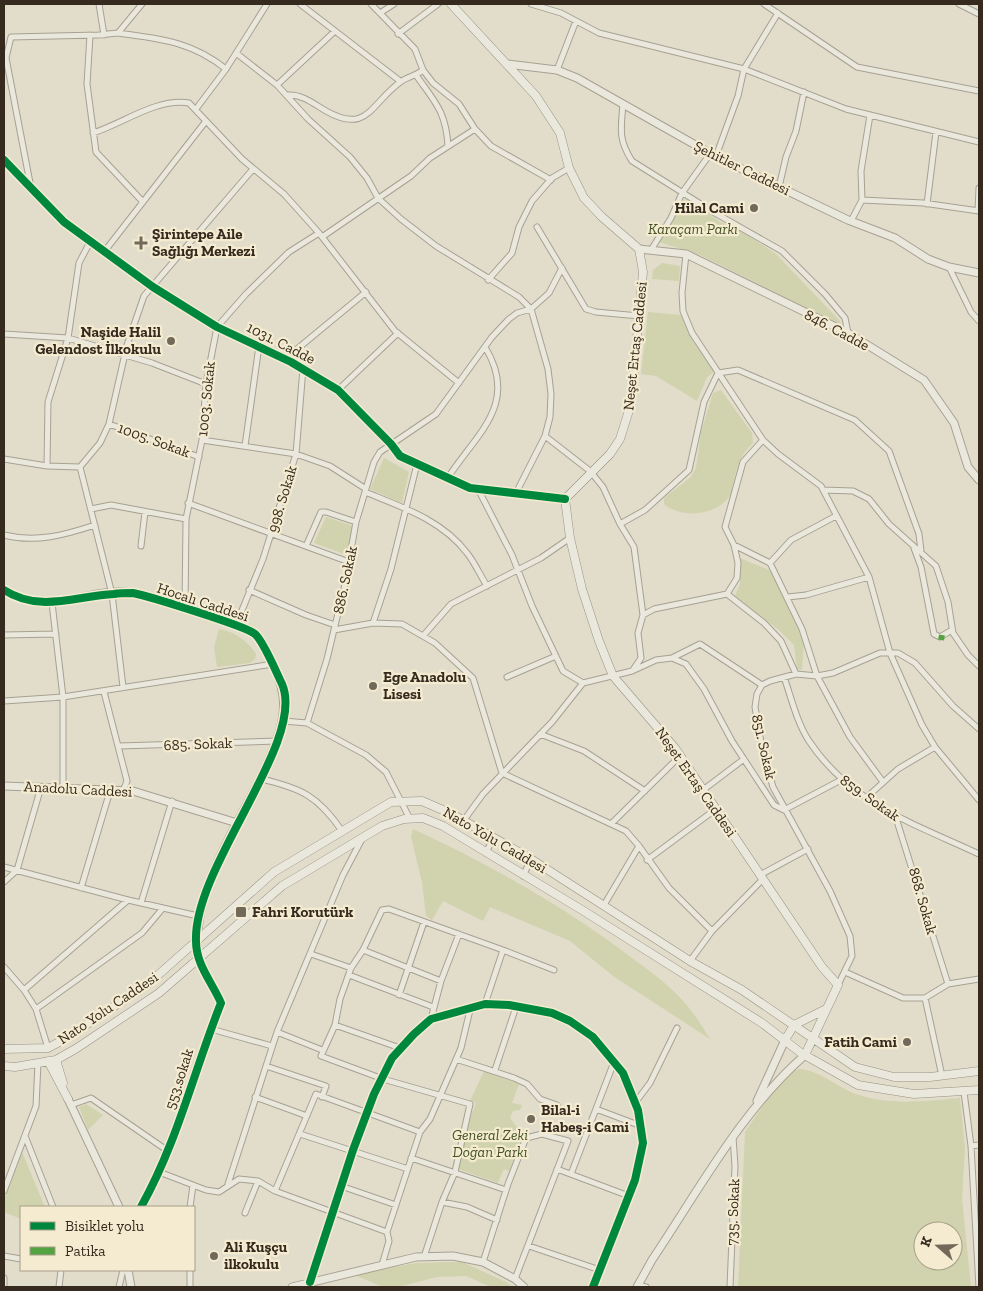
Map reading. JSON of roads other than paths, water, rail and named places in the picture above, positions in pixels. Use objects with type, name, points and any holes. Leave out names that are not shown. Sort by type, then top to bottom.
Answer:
[{"type":"main road","points":[[451,4],[536,96],[560,132],[569,168],[584,198],[602,217],[640,249]]},
{"type":"main road","name":"Neşet Ertaş Caddesi","points":[[640,249],[643,272],[632,404],[620,439],[610,454],[590,471],[565,499],[570,538],[582,589],[613,676],[680,756],[822,967],[838,985]]},
{"type":"main road","name":"Nato Yolu Caddesi","points":[[4,1049],[48,1048],[148,984],[195,940],[274,872],[391,802],[422,801],[464,820],[530,859],[690,961],[742,990],[855,1067],[894,1077],[942,1076],[979,1071]]},
{"type":"main road","points":[[4,1066],[56,1060],[159,994],[282,886],[382,826],[410,818],[423,818],[443,826],[582,910],[805,1055],[858,1085],[914,1094],[979,1090]]},
{"type":"main road","name":"851. Sokak","points":[[805,1055],[838,985]]},
{"type":"main road","points":[[784,1040],[794,1026],[826,1009]]},
{"type":"main road","points":[[56,1060],[70,1102]]},
{"type":"main road","points":[[48,1061],[70,1102]]},
{"type":"street","points":[[99,4],[104,35]]},
{"type":"street","points":[[118,33],[142,4]]},
{"type":"street","points":[[196,109],[226,69],[267,4]]},
{"type":"street","points":[[300,4],[400,82]]},
{"type":"street","points":[[371,4],[414,49],[423,70],[434,83],[459,104],[475,129],[491,146],[551,180]]},
{"type":"street","points":[[380,13],[394,4]]},
{"type":"street","points":[[398,34],[438,4]]},
{"type":"street","points":[[532,4],[561,13],[599,33],[744,69],[846,109],[979,142]]},
{"type":"street","points":[[764,4],[858,67],[979,91]]},
{"type":"street","points":[[959,4],[979,14]]},
{"type":"street","points":[[651,250],[671,218],[682,193],[713,155],[738,96],[744,69],[778,13]]},
{"type":"street","points":[[557,70],[576,21]]},
{"type":"street","points":[[277,85],[335,31]]},
{"type":"street","points":[[31,188],[6,58],[10,37],[118,33],[175,41],[187,45],[226,69]]},
{"type":"street","points":[[90,35],[87,84],[96,152],[142,202]]},
{"type":"street","points":[[236,53],[288,95],[308,119],[350,157],[367,178],[378,198],[418,233],[488,280],[519,297],[531,309],[548,369],[551,394],[550,417],[545,436],[516,493]]},
{"type":"street","name":"Şehitler Caddesi","points":[[507,64],[557,70],[578,78],[713,155],[850,221],[895,238],[928,259],[949,267],[979,273]]},
{"type":"street","points":[[288,95],[302,97],[333,115],[354,120],[365,116],[400,82],[423,70]]},
{"type":"street","points":[[416,75],[438,106],[447,131],[448,146]]},
{"type":"street","points":[[779,186],[786,158],[796,131],[804,92]]},
{"type":"street","points":[[93,133],[144,111],[178,102],[190,103],[253,169],[284,194],[321,235],[398,333],[459,383]]},
{"type":"street","points":[[623,104],[620,132],[623,148],[632,161],[682,193],[782,251],[825,294],[845,318],[848,333]]},
{"type":"street","points":[[850,221],[862,200],[861,171],[870,115]]},
{"type":"street","points":[[104,252],[206,121]]},
{"type":"street","points":[[217,327],[246,294],[290,252],[321,235],[378,198],[411,176],[430,158],[475,129]]},
{"type":"street","points":[[928,204],[936,132]]},
{"type":"street","name":"1031. Cadde","points":[[4,160],[64,222],[154,287],[217,327],[285,359],[338,390],[391,444],[400,456],[447,479],[478,489],[565,499]]},
{"type":"street","points":[[488,280],[512,253],[519,227],[532,201],[551,180],[569,168]]},
{"type":"street","points":[[80,467],[100,443],[109,424],[125,355],[144,296],[154,287],[253,169]]},
{"type":"street","points":[[862,200],[928,204],[979,211],[979,188]]},
{"type":"street","points":[[538,227],[586,309],[596,312],[639,316]]},
{"type":"street","points":[[47,466],[48,402],[68,338],[79,263],[90,242]]},
{"type":"street","name":"846. Cadde","points":[[640,249],[686,254],[848,333],[924,380],[954,423],[968,467],[979,480]]},
{"type":"street","points":[[686,254],[682,284],[683,311],[692,333],[763,440],[778,454],[821,486],[869,577],[890,653],[922,725],[935,746],[979,800]]},
{"type":"street","points":[[949,267],[971,312],[979,321]]},
{"type":"street","name":"886. Sokak","points":[[307,723],[328,659],[356,522],[380,452],[436,414],[485,347],[509,319],[517,313],[531,309],[549,293],[562,268]]},
{"type":"street","points":[[285,359],[366,292]]},
{"type":"street","name":"1003. Sokak","points":[[185,609],[186,519],[202,440],[206,384],[217,327]]},
{"type":"street","points":[[338,390],[398,333]]},
{"type":"street","points":[[4,334],[68,338],[152,363],[206,384]]},
{"type":"street","points":[[245,446],[259,346]]},
{"type":"street","points":[[447,479],[461,456],[482,432],[499,396],[495,363],[485,347]]},
{"type":"street","name":"998. Sokak","points":[[236,625],[272,533],[296,454],[302,368]]},
{"type":"street","points":[[718,373],[738,370],[855,420],[889,451],[919,534],[921,552]]},
{"type":"street","points":[[620,524],[645,510],[689,470],[704,402],[718,373]]},
{"type":"street","name":"1005. Sokak","points":[[109,424],[198,457]]},
{"type":"street","points":[[545,436],[590,471],[603,487],[620,524],[634,547],[644,615],[638,633],[641,658],[632,671]]},
{"type":"street","points":[[202,440],[296,454],[330,466],[366,490],[439,525],[467,553],[487,586]]},
{"type":"street","points":[[644,615],[654,610],[727,594],[737,578],[738,562],[734,545],[726,527],[743,462],[763,440]]},
{"type":"street","points":[[4,459],[47,466],[80,467]]},
{"type":"street","points":[[373,623],[391,568],[417,464]]},
{"type":"street","points":[[80,467],[112,594],[123,687]]},
{"type":"street","points":[[478,489],[563,671],[583,683]]},
{"type":"street","points":[[823,490],[853,491],[869,499],[889,524],[936,566],[948,602],[952,630],[968,655],[979,666]]},
{"type":"street","points":[[188,503],[349,562]]},
{"type":"street","points":[[91,509],[111,505],[186,519]]},
{"type":"street","points":[[140,546],[145,512]]},
{"type":"street","points":[[306,546],[321,512],[356,522]]},
{"type":"street","points":[[770,563],[791,540],[836,516]]},
{"type":"street","points":[[4,535],[32,539],[64,536],[95,525]]},
{"type":"street","points":[[423,636],[451,604],[517,570],[570,538]]},
{"type":"street","points":[[734,545],[770,563],[802,629],[817,676],[850,736],[883,782]]},
{"type":"street","points":[[914,547],[921,567],[934,634],[940,636],[952,630]]},
{"type":"street","points":[[788,598],[806,595],[869,577]]},
{"type":"street","name":"Hocalı Caddesi","points":[[4,590],[30,602],[52,603],[112,594],[133,593],[236,625],[255,634],[273,664],[284,688],[284,721],[261,779],[237,823],[210,880],[198,916],[195,940],[198,960]]},
{"type":"street","points":[[249,590],[335,628],[373,623],[402,624],[435,643],[474,678],[502,773],[626,831],[669,888],[712,931]]},
{"type":"street","points":[[727,594],[764,623],[781,641],[796,674]]},
{"type":"street","points":[[52,603],[64,697],[63,788]]},
{"type":"street","points":[[4,635],[56,634]]},
{"type":"street","points":[[464,820],[483,794],[540,734],[583,683],[632,671],[656,660],[672,658],[700,644],[762,685],[796,674],[817,676],[833,674],[880,653],[898,653],[915,663],[953,706],[979,728]]},
{"type":"street","points":[[507,677],[556,656]]},
{"type":"street","points":[[672,658],[686,664],[704,689],[744,759],[774,805],[784,810],[841,780]]},
{"type":"street","points":[[4,701],[104,692],[123,687],[273,664]]},
{"type":"street","name":"859. Sokak","points":[[784,677],[809,740],[841,780],[896,818],[979,854]]},
{"type":"street","name":"851. Sokak","points":[[762,685],[757,694],[755,707],[762,748],[773,787],[784,810],[808,849],[850,936],[852,956],[838,985]]},
{"type":"street","points":[[104,692],[127,780],[123,791]]},
{"type":"street","points":[[284,721],[307,723],[366,755],[386,772],[410,818]]},
{"type":"street","points":[[540,734],[584,752],[645,791]]},
{"type":"street","name":"685. Sokak","points":[[119,746],[277,741]]},
{"type":"street","points":[[866,797],[898,769],[935,746]]},
{"type":"street","points":[[612,823],[680,756]]},
{"type":"street","points":[[703,790],[744,759]]},
{"type":"street","points":[[261,779],[296,787],[328,810],[342,830]]},
{"type":"street","name":"Anadolu Caddesi","points":[[4,786],[133,791],[172,801],[237,823]]},
{"type":"street","points":[[4,882],[17,870],[41,787]]},
{"type":"street","points":[[81,888],[110,791]]},
{"type":"street","points":[[141,903],[172,801]]},
{"type":"street","points":[[647,860],[716,809]]},
{"type":"street","name":"868. Sokak","points":[[896,818],[948,984]]},
{"type":"street","points":[[228,1184],[277,1032],[343,875],[364,837]]},
{"type":"street","points":[[486,853],[493,838]]},
{"type":"street","points":[[604,905],[639,846]]},
{"type":"street","points":[[690,961],[712,931],[762,877],[808,849]]},
{"type":"street","points":[[523,876],[530,859]]},
{"type":"street","points":[[4,867],[128,900],[198,916]]},
{"type":"street","points":[[24,990],[128,900]]},
{"type":"street","points":[[36,1009],[142,933],[163,908]]},
{"type":"street","points":[[424,1257],[442,1202],[455,1172],[471,1107],[470,1104],[382,1078],[321,1056],[322,1050],[335,1025],[351,968],[363,950],[382,910],[389,909],[554,970]]},
{"type":"street","points":[[399,995],[424,922]]},
{"type":"street","points":[[431,1019],[441,981],[459,934]]},
{"type":"street","points":[[363,950],[441,981]]},
{"type":"street","points":[[485,1004],[503,950]]},
{"type":"street","points":[[311,954],[351,968]]},
{"type":"street","name":"553.sokak","points":[[142,1206],[168,1151],[221,1003],[198,960]]},
{"type":"street","points":[[4,967],[24,990],[36,1009],[48,1048]]},
{"type":"street","points":[[845,972],[903,998],[925,998],[948,984],[979,979]]},
{"type":"street","points":[[348,976],[433,1007]]},
{"type":"street","points":[[925,998],[942,1076]]},
{"type":"street","points":[[310,1282],[352,1150],[392,1058],[431,1019],[456,1010],[470,1010],[485,1004],[537,1009],[570,1021],[593,1037],[614,1062],[622,1073],[635,1103],[643,1143],[629,1196],[593,1287]]},
{"type":"street","points":[[495,1070],[516,1007]]},
{"type":"street","points":[[382,1265],[389,1241],[387,1232],[420,1132],[430,1119],[456,1059],[470,1010]]},
{"type":"street","points":[[335,1025],[400,1048]]},
{"type":"street","points":[[635,1103],[650,1084],[676,1028]]},
{"type":"street","points":[[211,1029],[272,1046]]},
{"type":"street","points":[[277,1032],[322,1050]]},
{"type":"street","points":[[755,1106],[784,1040]]},
{"type":"street","points":[[646,1287],[637,1286],[733,1138],[755,1106],[784,1073],[805,1055]]},
{"type":"street","points":[[456,1059],[495,1070],[527,1084],[540,1099],[557,1105]]},
{"type":"street","points":[[571,1174],[614,1062]]},
{"type":"street","points":[[4,1191],[36,1106],[38,1063]]},
{"type":"street","points":[[266,1066],[326,1086],[322,1096]]},
{"type":"street","points":[[964,1092],[977,1218],[979,1287]]},
{"type":"street","points":[[275,1191],[316,1094],[420,1132]]},
{"type":"street","points":[[255,1097],[307,1116]]},
{"type":"street","points":[[119,1206],[70,1102],[91,1098],[168,1151]]},
{"type":"street","points":[[596,1109],[641,1126]]},
{"type":"street","points":[[300,1134],[408,1168]]},
{"type":"street","points":[[484,1262],[506,1190],[526,1138],[542,1134],[568,1141],[515,1280]]},
{"type":"street","points":[[25,1135],[53,1206]]},
{"type":"street","name":"735. Sokak","points":[[730,1287],[735,1166],[733,1138]]},
{"type":"street","points":[[971,1146],[979,1145]]},
{"type":"street","points":[[412,1158],[506,1190]]},
{"type":"street","points":[[557,1169],[629,1196]]},
{"type":"street","points":[[159,1172],[219,1192],[228,1184],[239,1179],[258,1182],[275,1191],[387,1232]]},
{"type":"street","points":[[245,1212],[258,1182]]},
{"type":"street","points":[[190,1206],[193,1184]]},
{"type":"street","points":[[341,1186],[396,1205]]},
{"type":"street","points":[[442,1202],[467,1207],[497,1220]]},
{"type":"street","points":[[529,1246],[600,1270]]},
{"type":"street","points":[[4,1256],[20,1259]]},
{"type":"street","points":[[292,1287],[382,1265],[424,1257],[453,1256],[484,1262],[524,1287]]},
{"type":"street","points":[[59,1287],[61,1271]]},
{"type":"street","points":[[119,1287],[123,1271]]},
{"type":"street","points":[[128,1271],[131,1287]]},
{"type":"street","points":[[190,1271],[190,1287]]},
{"type":"street","points":[[4,1278],[4,1287]]},
{"type":"street","points":[[323,1287],[326,1278]]},
{"type":"place","name":"Hilal Cami","points":[[754,208]]},
{"type":"place","name":"Şirintepe Aile Sağlığı Merkezi","points":[[141,243]]},
{"type":"place","name":"Naşide Halil Gelendost İlkokulu","points":[[171,341]]},
{"type":"place","name":"Ege Anadolu Lisesi","points":[[373,686]]},
{"type":"place","name":"Fahri Korutürk","points":[[241,912]]},
{"type":"place","name":"Fatih Cami","points":[[907,1042]]},
{"type":"place","name":"Bilal-i Habeş-i Cami","points":[[531,1119]]},
{"type":"place","name":"Ali Kuşçu ilkokulu","points":[[214,1256]]},
{"type":"park label","name":"Karaçam Parkı","points":[[693,229]]},
{"type":"park label","name":"General Zeki Doğan Parkı","points":[[490,1144]]}]
